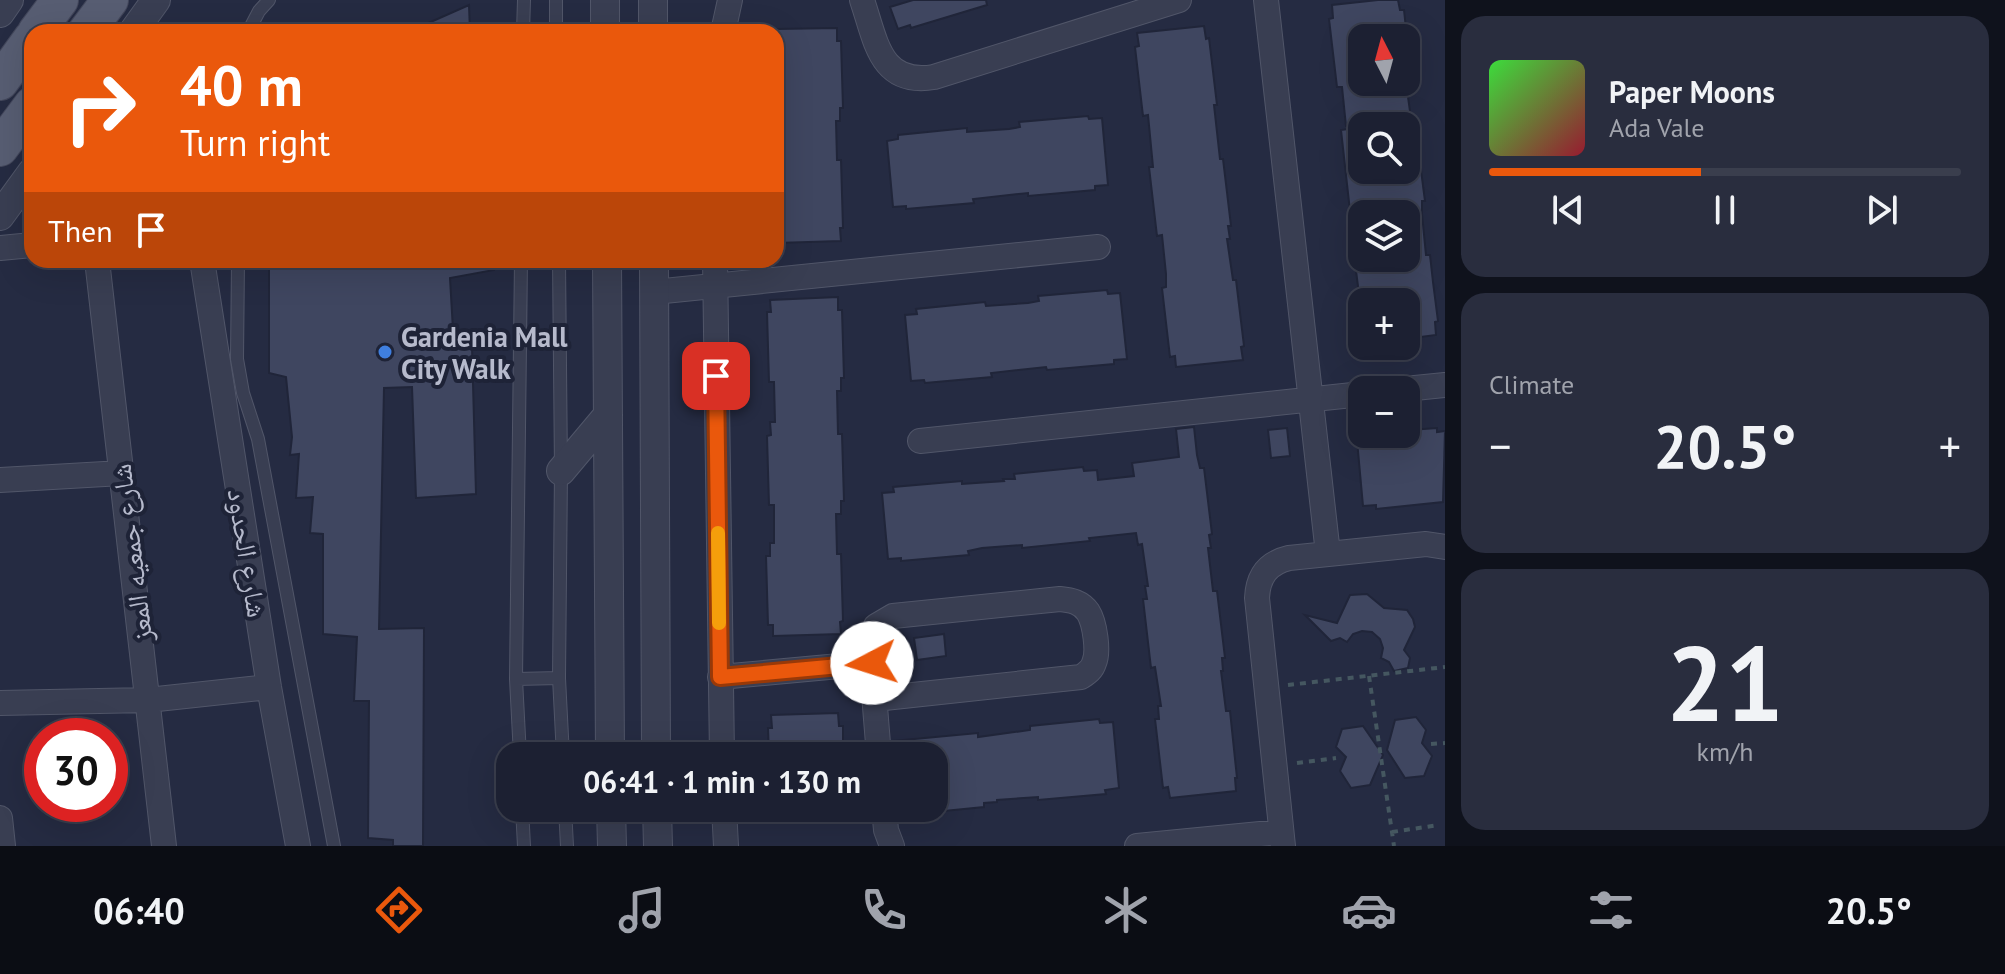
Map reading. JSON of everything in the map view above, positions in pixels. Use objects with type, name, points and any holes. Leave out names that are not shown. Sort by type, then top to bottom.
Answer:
[{"type":"main road","points":[[42,24],[60,0]]},
{"type":"main road","points":[[92,24],[110,0]]},
{"type":"main road","points":[[0,82],[24,49]]},
{"type":"main road","points":[[0,148],[24,116]]},
{"type":"street","points":[[0,13],[9,0]]},
{"type":"street","points":[[139,24],[156,0]]},
{"type":"street","points":[[605,0],[605,24]]},
{"type":"street","points":[[653,0],[653,24]]},
{"type":"street","points":[[725,24],[730,0]]},
{"type":"street","points":[[862,0],[881,56],[890,68],[904,77],[919,80],[1179,0]]},
{"type":"street","points":[[1266,0],[1328,554]]},
{"type":"street","points":[[0,216],[24,183]]},
{"type":"street","points":[[1,249],[24,246]]},
{"type":"street","points":[[654,292],[1098,247]]},
{"type":"street","name":"شارع جمعيه المعز","points":[[98,268],[164,846]]},
{"type":"street","name":"شارع الحدود","points":[[203,268],[269,687],[298,846]]},
{"type":"street","points":[[607,268],[610,742]]},
{"type":"street","points":[[654,268],[656,742]]},
{"type":"street","points":[[715,268],[722,742]]},
{"type":"street","points":[[1420,388],[1445,385]]},
{"type":"street","points":[[920,441],[1348,395]]},
{"type":"street","points":[[561,471],[608,415]]},
{"type":"street","points":[[0,480],[122,473]]},
{"type":"street","points":[[1137,846],[1282,839],[1257,598],[1261,576],[1278,561],[1426,544],[1445,547]]},
{"type":"street","points":[[875,699],[1081,677],[1094,665],[1096,657],[1088,613],[1081,604],[1060,599],[893,616],[876,626],[871,635],[872,663],[878,742]]},
{"type":"street","points":[[720,677],[872,663]]},
{"type":"street","points":[[0,703],[148,700],[269,687]]},
{"type":"street","points":[[0,818],[3,846]]},
{"type":"street","points":[[611,822],[612,846]]},
{"type":"street","points":[[657,822],[658,846]]},
{"type":"street","points":[[725,822],[726,846]]},
{"type":"street","points":[[885,822],[892,846]]},
{"type":"lane","points":[[252,24],[269,0]]},
{"type":"lane","points":[[523,24],[524,0]]},
{"type":"lane","points":[[556,0],[556,24]]},
{"type":"lane","points":[[238,268],[236,342],[239,376],[258,439],[334,846]]},
{"type":"lane","points":[[519,742],[516,679],[521,268]]},
{"type":"lane","points":[[559,268],[559,678],[562,742]]},
{"type":"lane","points":[[516,679],[559,678]]},
{"type":"lane","points":[[523,822],[524,846]]},
{"type":"lane","points":[[566,822],[567,846]]},
{"type":"path","points":[[1267,687],[1445,667]]},
{"type":"path","points":[[1369,676],[1394,846]]},
{"type":"path","points":[[1431,744],[1445,743]]},
{"type":"path","points":[[1275,765],[1336,758]]},
{"type":"path","points":[[1392,832],[1439,825]]},
{"type":"building","points":[[913,0],[986,0],[987,5],[911,28],[910,25],[898,29],[890,7]]},
{"type":"building","points":[[1398,0],[1400,10],[1404,10],[1406,24],[1348,24],[1348,96],[1408,96],[1410,112],[1348,112],[1346,126],[1342,87],[1337,87],[1329,19],[1333,18],[1332,5]]},
{"type":"building","points":[[469,5],[470,24],[426,24]]},
{"type":"building","points":[[1204,26],[1206,39],[1209,38],[1217,105],[1214,105],[1220,159],[1223,159],[1231,226],[1228,226],[1230,239],[1227,239],[1233,280],[1236,280],[1243,360],[1176,367],[1175,356],[1170,357],[1162,288],[1166,287],[1166,274],[1162,235],[1157,236],[1149,167],[1153,167],[1148,115],[1143,116],[1135,47],[1139,46],[1137,33]]},
{"type":"building","points":[[837,28],[837,41],[841,41],[843,108],[840,108],[840,121],[836,121],[837,160],[841,160],[841,241],[784,243],[784,29]]},
{"type":"building","points":[[1088,116],[1089,119],[1102,118],[1108,185],[1095,186],[1095,190],[973,199],[974,203],[906,209],[906,206],[893,207],[887,141],[898,139],[898,135],[967,128],[967,132],[1009,129],[1020,127],[1019,122]]},
{"type":"building","points":[[1348,129],[1348,184],[1420,184],[1421,170],[1426,255],[1430,255],[1438,321],[1435,322],[1436,335],[1420,337],[1420,288],[1358,288],[1356,272],[1420,272],[1420,200],[1349,200],[1341,130]]},
{"type":"building","points":[[269,268],[494,268],[450,278],[454,347],[472,347],[476,494],[416,498],[412,387],[384,388],[379,629],[424,628],[423,846],[393,846],[393,840],[368,838],[369,701],[354,701],[357,637],[323,634],[323,534],[310,533],[313,497],[296,498],[299,454],[290,455],[292,437],[286,377],[269,373]]},
{"type":"building","points":[[1107,290],[1108,294],[1120,293],[1127,359],[1114,360],[1114,364],[991,373],[992,377],[925,383],[924,380],[911,381],[905,315],[917,314],[916,309],[985,302],[986,306],[1028,303],[1039,301],[1038,296]]},
{"type":"building","points":[[838,297],[838,310],[842,310],[844,378],[841,378],[841,391],[837,391],[844,501],[841,501],[841,514],[836,514],[837,554],[841,554],[841,634],[773,636],[773,625],[768,625],[766,556],[770,556],[770,543],[774,543],[774,505],[769,505],[767,436],[771,435],[770,422],[775,422],[774,382],[769,382],[767,312],[771,312],[770,300]]},
{"type":"building","points":[[1194,427],[1200,468],[1204,468],[1212,534],[1209,535],[1211,548],[1208,548],[1225,658],[1222,658],[1221,671],[1226,711],[1230,711],[1237,778],[1236,791],[1170,798],[1168,787],[1163,788],[1155,719],[1159,719],[1158,706],[1161,706],[1155,667],[1151,668],[1143,599],[1147,599],[1145,586],[1148,586],[1142,544],[1138,545],[1136,533],[1022,548],[1022,545],[982,548],[968,551],[969,555],[901,561],[901,558],[888,559],[882,493],[894,492],[893,487],[1004,481],[1015,479],[1014,474],[1083,467],[1084,471],[1097,470],[1098,480],[1134,476],[1132,463],[1179,457],[1176,429]]},
{"type":"building","points":[[1287,428],[1290,456],[1271,458],[1268,430]]},
{"type":"building","points":[[1437,428],[1437,432],[1445,431],[1443,502],[1376,509],[1376,505],[1363,506],[1358,448],[1420,448],[1420,429]]},
{"type":"building","points":[[1367,594],[1384,608],[1407,610],[1413,619],[1415,627],[1404,650],[1410,658],[1408,668],[1394,671],[1389,662],[1381,658],[1383,648],[1380,639],[1372,632],[1353,634],[1347,642],[1340,638],[1331,641],[1305,615],[1337,623],[1350,595]]},
{"type":"building","points":[[944,634],[946,656],[917,660],[914,638]]},
{"type":"building","points":[[838,713],[839,726],[843,726],[843,742],[769,742],[771,715]]},
{"type":"building","points":[[1416,717],[1426,730],[1422,743],[1432,756],[1424,776],[1405,778],[1387,750],[1395,720]]},
{"type":"building","points":[[1099,719],[1100,723],[1113,722],[1119,788],[1105,790],[1106,794],[997,800],[984,803],[984,807],[948,811],[948,742],[893,742],[978,733],[978,737],[1030,730],[1030,726]]},
{"type":"building","points":[[1363,726],[1383,755],[1370,785],[1351,788],[1340,771],[1346,757],[1336,747],[1342,729]]},
{"type":"slow traffic","points":[[718,533],[719,623]]},
{"type":"place","name":"Gardenia Mall City Walk","points":[[385,352]]},
{"type":"route","points":[[716,376],[720,677],[872,663]]}]
